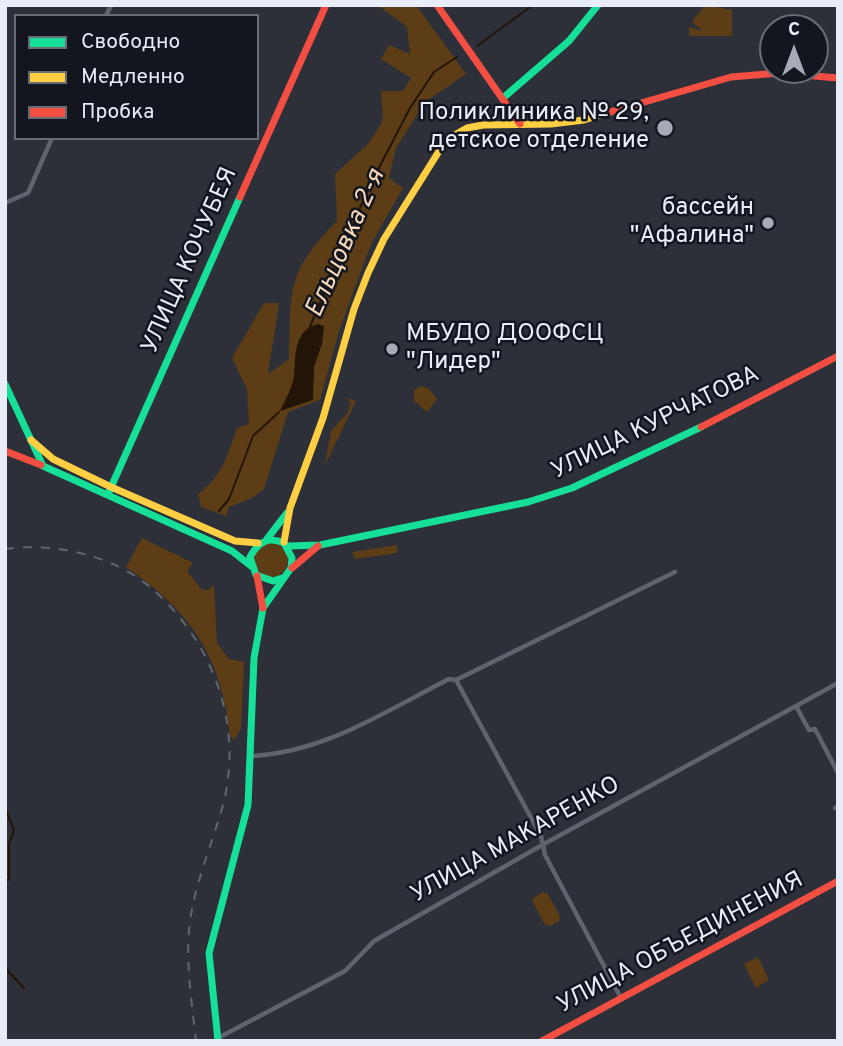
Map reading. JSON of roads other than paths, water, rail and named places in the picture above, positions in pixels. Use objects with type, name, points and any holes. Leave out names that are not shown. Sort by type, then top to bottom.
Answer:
[{"type":"main road","name":"УЛИЦА КОЧУБЕЯ","points":[[109,490],[326,5]]},
{"type":"main road","points":[[437,5],[520,124]]},
{"type":"main road","points":[[503,98],[569,41],[598,5]]},
{"type":"main road","points":[[291,568],[292,554],[286,544],[290,508],[323,418],[354,309],[384,239],[437,152],[455,133],[483,125],[584,120],[730,77],[779,73],[838,78]]},
{"type":"main road","name":"УЛИЦА КУРЧАТОВА","points":[[286,544],[320,545],[528,502],[572,488],[651,453],[838,356]]},
{"type":"main road","points":[[5,384],[43,466]]},
{"type":"main road","points":[[30,439],[53,459],[232,551],[251,566],[256,575],[263,608]]},
{"type":"main road","points":[[5,451],[235,541],[258,542],[267,538],[290,508]]},
{"type":"main road","points":[[267,538],[286,544]]},
{"type":"main road","points":[[251,566],[253,549],[258,542]]},
{"type":"main road","points":[[218,1040],[209,953],[248,805],[254,657],[263,608],[291,568],[320,545]]},
{"type":"main road","points":[[256,575],[273,581],[282,578]]},
{"type":"main road","name":"УЛИЦА ОБЪЕДИНЕНИЯ","points":[[542,1041],[838,881]]},
{"type":"street","points":[[5,203],[28,194],[51,140]]},
{"type":"street","points":[[248,756],[292,750],[321,742],[449,679],[456,680],[676,572]]},
{"type":"street","points":[[456,680],[544,844],[545,855],[622,998]]},
{"type":"street","name":"УЛИЦА МАКАРЕНКО","points":[[218,1040],[345,971],[374,941],[544,844],[838,683]]},
{"type":"street","points":[[796,706],[809,730],[815,729],[838,773]]},
{"type":"waterway","name":"Ельцовка 2-я","points":[[477,46],[533,5]]},
{"type":"waterway","name":"Ельцовка 2-я","points":[[309,329],[368,189],[410,108],[434,72],[457,57]]},
{"type":"waterway","name":"Ельцовка 2-я","points":[[219,511],[229,499],[253,436],[279,412]]},
{"type":"waterway","name":"Ельцовка 2-я","points":[[5,808],[14,830],[9,843],[9,879],[5,882]]},
{"type":"waterway","name":"Ельцовка 2-я","points":[[5,968],[24,988]]},
{"type":"railway","points":[[5,549],[43,547],[82,553],[135,576],[150,587],[190,631],[217,684],[225,712],[229,771],[224,801],[199,881],[189,930],[189,972],[196,1041]]},
{"type":"place","name":"Поликлиника № 29, детское отделение","points":[[665,128]]},
{"type":"place","name":"бассейн \"Афалина\"","points":[[768,223]]},
{"type":"place","name":"МБУДО ДООФСЦ \"Лидер\"","points":[[392,349]]}]
